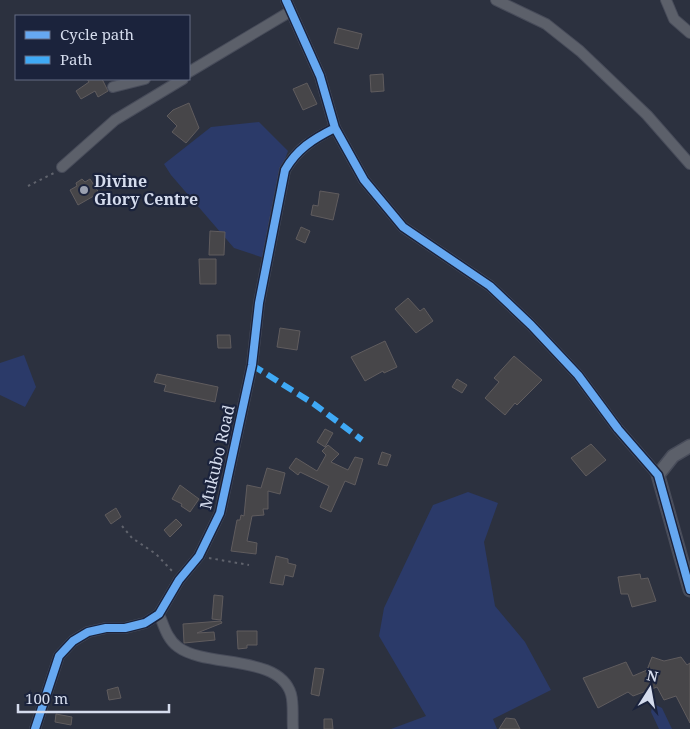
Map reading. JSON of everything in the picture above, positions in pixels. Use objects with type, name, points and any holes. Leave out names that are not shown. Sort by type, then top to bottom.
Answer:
[{"type":"street","points":[[286,0],[320,76],[334,128],[364,180],[403,227],[490,286],[531,325],[578,375],[618,429],[658,475],[690,590]]},
{"type":"street","points":[[496,0],[546,24],[580,51],[647,115],[690,164]]},
{"type":"street","points":[[666,0],[668,11],[690,33]]},
{"type":"street","points":[[190,69],[291,11]]},
{"type":"street","points":[[113,87],[141,80]]},
{"type":"street","points":[[62,167],[116,120],[181,80]]},
{"type":"street","name":"Mukubo Road","points":[[158,614],[179,580],[199,556],[220,514],[252,365],[259,303],[284,170],[293,156],[309,142],[334,128]]},
{"type":"street","points":[[658,475],[673,456],[690,446]]},
{"type":"street","points":[[35,729],[59,656],[73,641],[88,632],[106,628],[125,628],[145,623],[158,614],[170,639],[185,652],[258,668],[278,677],[290,693],[293,729]]},
{"type":"path","points":[[28,186],[50,176],[62,167]]},
{"type":"path","points":[[122,526],[132,538],[156,554],[179,580]]},
{"type":"path","points":[[199,556],[249,565]]},
{"type":"shaded area","points":[[259,122],[288,151],[281,170],[264,258],[234,248],[171,175],[164,164],[211,127]]},
{"type":"shaded area","points":[[24,355],[36,387],[25,407],[0,395],[0,363]]},
{"type":"shaded area","points":[[468,492],[498,503],[484,542],[495,606],[525,642],[551,690],[493,719],[497,729],[391,729],[426,716],[379,636],[384,608],[433,505]]},
{"type":"shaded area","points":[[656,705],[662,708],[672,729],[659,729],[651,712],[652,707]]},
{"type":"building","points":[[338,28],[362,34],[358,49],[334,43]]},
{"type":"building","points":[[383,74],[384,91],[371,92],[370,75]]},
{"type":"building","points":[[88,80],[102,80],[108,91],[98,97],[95,91],[81,99],[76,91],[89,82]]},
{"type":"building","points":[[307,83],[317,104],[303,110],[293,89]]},
{"type":"building","points":[[189,103],[199,128],[186,143],[172,132],[177,126],[167,116],[173,110]]},
{"type":"building","points":[[82,179],[85,182],[90,179],[99,193],[78,205],[70,190],[77,186],[76,183]]},
{"type":"building","points":[[320,191],[339,194],[333,220],[311,215],[313,205],[318,206]]},
{"type":"building","points":[[301,227],[310,231],[305,243],[296,239]]},
{"type":"building","points":[[210,231],[225,232],[224,255],[209,255]]},
{"type":"building","points":[[199,259],[216,259],[216,284],[200,284]]},
{"type":"building","points":[[408,298],[420,311],[424,308],[433,321],[416,333],[395,309]]},
{"type":"building","points":[[280,328],[300,331],[297,350],[277,347]]},
{"type":"building","points":[[217,335],[230,335],[231,348],[218,348]]},
{"type":"building","points":[[385,341],[397,367],[384,373],[383,371],[365,381],[351,357]]},
{"type":"building","points":[[514,356],[542,380],[517,405],[515,403],[505,415],[485,398],[499,382],[494,378]]},
{"type":"building","points":[[157,374],[218,387],[215,402],[164,391],[166,385],[154,382]]},
{"type":"building","points":[[457,379],[467,385],[462,393],[452,387]]},
{"type":"building","points":[[325,429],[333,433],[325,447],[317,442]]},
{"type":"building","points":[[591,444],[606,460],[586,476],[571,458]]},
{"type":"building","points":[[328,445],[339,454],[331,462],[348,470],[355,457],[363,459],[355,485],[345,481],[331,512],[320,507],[329,486],[300,472],[298,475],[289,468],[296,458],[317,471],[326,455],[322,451]]},
{"type":"building","points":[[382,452],[391,455],[387,466],[378,464]]},
{"type":"building","points":[[267,468],[285,473],[280,494],[268,491],[268,509],[263,509],[264,515],[252,516],[247,541],[257,543],[256,554],[231,551],[237,520],[240,520],[241,515],[244,516],[247,485],[261,488]]},
{"type":"building","points":[[180,485],[199,499],[190,512],[181,506],[182,504],[172,499]]},
{"type":"building","points":[[116,508],[121,517],[111,524],[105,515]]},
{"type":"building","points":[[176,519],[182,525],[170,537],[164,530]]},
{"type":"building","points":[[276,556],[288,559],[288,563],[296,565],[293,577],[285,575],[283,585],[270,583]]},
{"type":"building","points":[[640,574],[641,579],[648,578],[656,601],[632,607],[628,594],[621,594],[618,577]]},
{"type":"building","points":[[214,595],[223,596],[221,620],[212,619]]},
{"type":"building","points":[[221,621],[222,623],[197,633],[214,632],[215,640],[184,643],[183,624]]},
{"type":"building","points":[[237,631],[257,631],[257,645],[247,645],[247,648],[238,649]]},
{"type":"building","points":[[652,657],[664,661],[681,657],[687,665],[690,663],[690,723],[676,696],[664,700],[657,687],[633,696],[628,692],[598,708],[583,678],[626,662],[633,676],[647,670]]},
{"type":"building","points":[[315,668],[324,669],[319,696],[311,694]]},
{"type":"building","points":[[118,687],[121,698],[109,700],[107,690]]},
{"type":"building","points":[[56,714],[72,717],[71,725],[55,722]]},
{"type":"building","points":[[506,718],[515,719],[520,729],[499,729]]},
{"type":"building","points":[[324,719],[332,719],[333,729],[324,729]]},
{"type":"marked path","points":[[252,365],[314,404],[362,440]]},
{"type":"cycle path","points":[[286,0],[320,76],[335,128],[364,180],[403,227],[490,286],[531,325],[578,375],[618,429],[658,475],[690,590]]},
{"type":"cycle path","points":[[35,729],[59,656],[73,641],[88,632],[106,628],[125,628],[145,623],[159,614],[179,580],[199,556],[220,513],[252,365],[259,303],[285,170],[306,145],[335,128]]},
{"type":"place","name":"Divine Glory Centre","points":[[84,190]]}]
